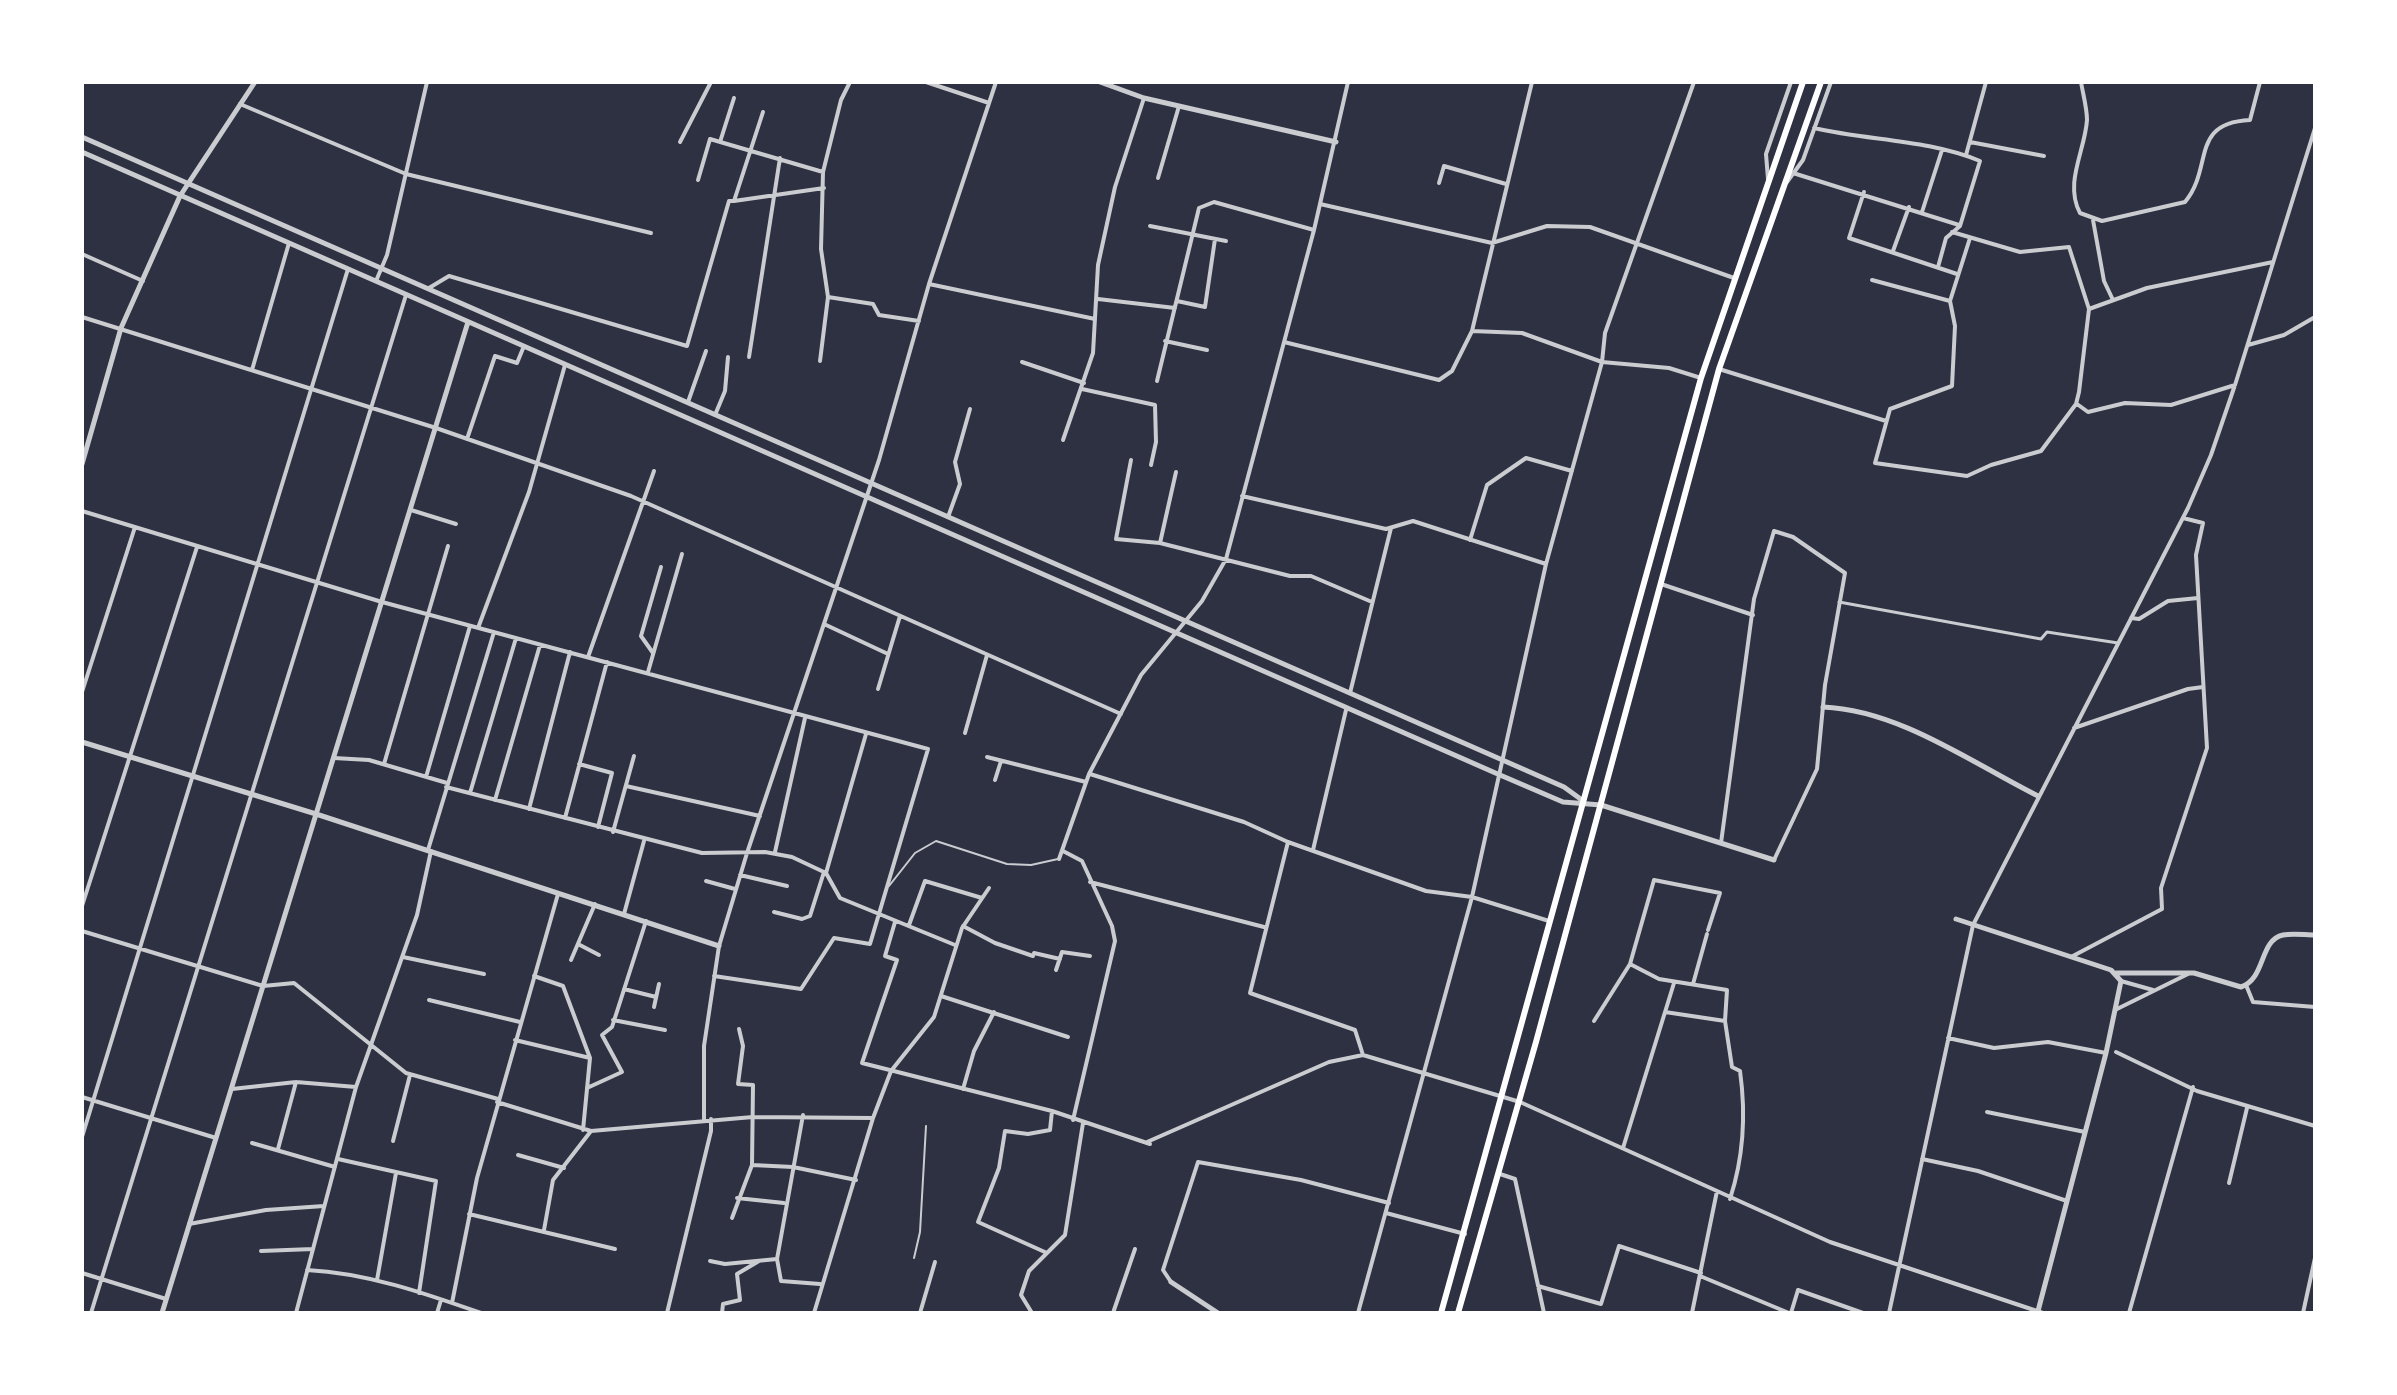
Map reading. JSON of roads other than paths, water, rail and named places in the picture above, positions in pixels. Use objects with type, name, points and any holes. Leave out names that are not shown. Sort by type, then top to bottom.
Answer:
[{"type":"main road","points":[[1441,1313],[1504,1097],[1701,378],[1803,82]]},
{"type":"main road","points":[[1458,1313],[1520,1102],[1719,369],[1821,82]]},
{"type":"street","points":[[82,464],[121,328],[180,196],[255,82]]},
{"type":"street","points":[[375,281],[406,174],[427,82]]},
{"type":"street","points":[[680,142],[711,82]]},
{"type":"street","points":[[820,361],[828,297],[821,249],[823,172],[841,100],[850,82]]},
{"type":"street","points":[[926,82],[989,103]]},
{"type":"street","points":[[704,1120],[704,1046],[719,946],[901,388],[929,284],[996,82]]},
{"type":"street","points":[[1100,82],[1144,98],[1336,142]]},
{"type":"street","points":[[1059,859],[1089,774],[1141,675],[1202,601],[1226,559],[1314,230],[1348,82]]},
{"type":"street","points":[[1284,342],[1439,380],[1452,371],[1472,331],[1532,82]]},
{"type":"street","points":[[1358,1313],[1472,897],[1546,564],[1602,362],[1605,333],[1694,82]]},
{"type":"street","points":[[1768,182],[1766,154],[1791,82]]},
{"type":"street","points":[[1783,188],[1814,128],[1831,82]]},
{"type":"street","points":[[1966,155],[1986,82]]},
{"type":"street","points":[[2081,82],[2087,118],[2075,175],[2075,204],[2080,213],[2093,220],[2172,208],[2185,202],[2193,193],[2210,134],[2229,121],[2250,120],[2260,82]]},
{"type":"street","points":[[720,142],[734,98]]},
{"type":"street","points":[[1063,440],[1093,353],[1098,265],[1115,187],[1144,98]]},
{"type":"street","points":[[240,104],[406,174],[651,233]]},
{"type":"street","points":[[1158,178],[1179,106]]},
{"type":"street","points":[[734,201],[763,112]]},
{"type":"street","points":[[1814,128],[1867,140],[1892,139],[1943,149],[1980,161],[1960,226],[1952,232],[1938,267]]},
{"type":"street","points":[[1889,1313],[1973,925],[2183,518],[2211,455],[2315,128]]},
{"type":"street","points":[[82,137],[1564,787],[1583,801]]},
{"type":"street","points":[[698,180],[710,139],[823,172]]},
{"type":"street","points":[[1970,142],[2044,156]]},
{"type":"street","points":[[1922,212],[1943,149]]},
{"type":"street","points":[[82,152],[1346,710],[1563,802],[1583,801],[1601,805],[1720,844],[1774,860],[1817,769],[1823,707],[1845,573],[1836,570],[1793,537],[1774,531],[1754,599],[1754,615],[1739,689],[1739,727],[1731,748],[1720,844]]},
{"type":"street","points":[[749,357],[771,197],[780,158]]},
{"type":"street","points":[[1439,183],[1444,166],[1506,184]]},
{"type":"street","points":[[1793,173],[1864,192],[1960,226]]},
{"type":"street","points":[[429,288],[449,276],[687,346],[708,263],[717,251],[729,201],[824,188]]},
{"type":"street","points":[[1864,192],[1849,238],[1958,274]]},
{"type":"street","points":[[1157,381],[1190,234],[1199,208],[1214,202],[1314,230]]},
{"type":"street","points":[[1320,204],[1492,243],[1547,226],[1590,227],[1734,278]]},
{"type":"street","points":[[1893,251],[1909,207]]},
{"type":"street","points":[[2093,220],[2104,281],[2113,300]]},
{"type":"street","points":[[1150,226],[1226,241]]},
{"type":"street","points":[[1952,232],[2020,252],[2069,247],[2089,309],[2076,404],[2041,451],[1991,465],[1967,476],[1875,463],[1890,409],[1952,386],[1955,326],[1950,301],[1970,238]]},
{"type":"street","points":[[1176,301],[1205,307],[1215,239]]},
{"type":"street","points":[[252,370],[289,243]]},
{"type":"street","points":[[82,254],[143,281]]},
{"type":"street","points":[[2089,309],[2147,288],[2273,262]]},
{"type":"street","points":[[82,1137],[348,269]]},
{"type":"street","points":[[1872,280],[1950,301]]},
{"type":"street","points":[[929,284],[1095,319]]},
{"type":"street","points":[[91,1313],[406,295]]},
{"type":"street","points":[[828,297],[873,304],[879,315],[919,321]]},
{"type":"street","points":[[1098,299],[1175,308]]},
{"type":"street","points":[[82,317],[436,428],[642,501],[1121,714]]},
{"type":"street","points":[[2247,345],[2284,335],[2315,317]]},
{"type":"street","points":[[162,1313],[468,322]]},
{"type":"street","points":[[1472,331],[1522,333],[1602,362],[1669,368],[1701,378]]},
{"type":"street","points":[[1165,341],[1207,350]]},
{"type":"street","points":[[467,439],[495,356],[517,363],[524,346]]},
{"type":"street","points":[[688,403],[706,351]]},
{"type":"street","points":[[715,415],[725,391],[728,357]]},
{"type":"street","points":[[584,373],[592,360]]},
{"type":"street","points":[[1022,362],[1083,386],[1155,405],[1156,442],[1151,465]]},
{"type":"street","points":[[478,628],[537,463],[565,364]]},
{"type":"street","points":[[1719,369],[1886,421]]},
{"type":"street","points":[[2076,404],[2088,412],[2125,403],[2171,405],[2235,385]]},
{"type":"street","points":[[948,517],[960,484],[955,462],[970,409]]},
{"type":"street","points":[[1470,540],[1487,485],[1526,458],[1572,471]]},
{"type":"street","points":[[1131,460],[1116,539],[1160,543],[1290,576],[1311,576],[1372,602]]},
{"type":"street","points":[[588,657],[654,471]]},
{"type":"street","points":[[1160,543],[1176,472]]},
{"type":"street","points":[[1242,496],[1391,528],[1413,521],[1546,564]]},
{"type":"street","points":[[411,510],[456,524]]},
{"type":"street","points":[[82,511],[382,602],[928,749],[870,944],[834,938],[801,989],[714,976]]},
{"type":"street","points":[[2071,957],[2165,905],[2161,888],[2207,748],[2196,555],[2203,523],[2183,518]]},
{"type":"street","points":[[82,692],[135,527]]},
{"type":"street","points":[[1350,693],[1391,528]]},
{"type":"street","points":[[82,906],[197,546]]},
{"type":"street","points":[[384,764],[448,546]]},
{"type":"street","points":[[648,672],[682,554]]},
{"type":"street","points":[[653,653],[641,636],[661,567]]},
{"type":"street","points":[[1661,584],[1754,615]]},
{"type":"street","points":[[2131,618],[2139,619],[2168,601],[2198,598]]},
{"type":"street","points":[[1839,602],[2041,639],[2047,632],[2118,643]]},
{"type":"street","points":[[878,689],[900,616]]},
{"type":"street","points":[[824,624],[888,654]]},
{"type":"street","points":[[426,777],[470,626]]},
{"type":"street","points":[[296,1313],[356,1087],[403,957],[446,785],[451,781],[494,632]]},
{"type":"street","points":[[470,793],[516,638]]},
{"type":"street","points":[[495,800],[540,644]]},
{"type":"street","points":[[529,809],[570,652]]},
{"type":"street","points":[[965,733],[987,655]]},
{"type":"street","points":[[565,818],[607,662]]},
{"type":"street","points":[[2074,728],[2188,689],[2203,687]]},
{"type":"street","points":[[1823,707],[1844,708],[1902,727],[2038,796]]},
{"type":"street","points":[[1313,850],[1346,710]]},
{"type":"street","points":[[775,853],[805,718]]},
{"type":"street","points":[[774,912],[802,919],[810,916],[866,734]]},
{"type":"street","points":[[82,742],[316,814],[719,946]]},
{"type":"street","points":[[613,832],[634,756]]},
{"type":"street","points":[[987,757],[1086,782]]},
{"type":"street","points":[[334,758],[384,764],[470,793],[644,841],[702,853],[775,853],[810,863],[825,872],[840,898],[955,945]]},
{"type":"street","points":[[995,780],[1001,761]]},
{"type":"street","points":[[579,764],[612,773],[598,827]]},
{"type":"street","points":[[1089,774],[1244,822],[1288,842],[1426,891],[1472,897],[1551,922]]},
{"type":"street","points":[[626,786],[760,816]]},
{"type":"street","points":[[624,914],[644,841]]},
{"type":"street","points":[[1288,842],[1264,927],[1250,993],[1355,1030],[1363,1055]]},
{"type":"street","points":[[1063,848],[1082,861],[1112,926],[1115,956],[1093,1027],[1073,1120]]},
{"type":"street","points":[[740,875],[787,886]]},
{"type":"street","points":[[1594,1021],[1630,964],[1654,880],[1720,893],[1693,984]]},
{"type":"street","points":[[706,881],[736,889]]},
{"type":"street","points":[[909,926],[925,881],[982,898]]},
{"type":"street","points":[[1090,882],[1264,927]]},
{"type":"street","points":[[814,1313],[820,1284],[891,1071],[934,1017],[963,926],[989,888]]},
{"type":"street","points":[[452,1303],[469,1214],[498,1101],[559,892]]},
{"type":"street","points":[[571,960],[595,904]]},
{"type":"street","points":[[1956,919],[2115,974],[2190,973],[2232,986],[2246,985],[2256,978],[2271,941],[2281,935],[2315,935]]},
{"type":"street","points":[[587,1088],[622,1072],[602,1035],[612,1027],[646,921]]},
{"type":"street","points":[[895,922],[885,956],[897,960],[862,1063],[1052,1111],[1148,1143],[1329,1062],[1363,1055],[1520,1102],[1830,1242],[2041,1312],[2117,1009],[2121,981]]},
{"type":"street","points":[[963,926],[995,943],[1060,959]]},
{"type":"street","points":[[82,931],[263,986],[294,983],[370,1047],[410,1075],[583,1130],[753,1117],[803,1115],[873,1118]]},
{"type":"street","points":[[578,944],[599,955]]},
{"type":"street","points":[[1056,970],[1062,952],[1090,956]]},
{"type":"street","points":[[403,957],[484,974]]},
{"type":"street","points":[[1630,964],[1659,979],[1727,990],[1725,1021],[1732,1067],[1740,1071],[1745,1109],[1741,1166],[1730,1199]]},
{"type":"street","points":[[2117,1009],[2190,973]]},
{"type":"street","points":[[2115,974],[2121,981],[2155,990]]},
{"type":"street","points":[[534,976],[563,986],[590,1058],[583,1130]]},
{"type":"street","points":[[1623,1148],[1675,982]]},
{"type":"street","points":[[654,1007],[659,984]]},
{"type":"street","points":[[2246,985],[2253,1002],[2315,1007]]},
{"type":"street","points":[[624,989],[656,997]]},
{"type":"street","points":[[941,996],[1068,1037]]},
{"type":"street","points":[[429,1000],[520,1023]]},
{"type":"street","points":[[963,1089],[974,1051],[994,1012]]},
{"type":"street","points":[[1665,1012],[1725,1021]]},
{"type":"street","points":[[613,1020],[665,1030]]},
{"type":"street","points":[[732,1218],[752,1165],[753,1085],[738,1084],[743,1046],[739,1029]]},
{"type":"street","points":[[1948,1038],[1994,1048],[2048,1042],[2106,1053]]},
{"type":"street","points":[[515,1040],[590,1058]]},
{"type":"street","points":[[2116,1052],[2193,1087],[2315,1126]]},
{"type":"street","points":[[393,1141],[410,1075]]},
{"type":"street","points":[[231,1089],[296,1082],[356,1087]]},
{"type":"street","points":[[278,1150],[296,1082]]},
{"type":"street","points":[[2129,1313],[2193,1087]]},
{"type":"street","points":[[82,1097],[216,1138]]},
{"type":"street","points":[[2229,1183],[2248,1107]]},
{"type":"street","points":[[1047,1253],[978,1222],[999,1168],[1005,1131],[1028,1134],[1050,1130],[1052,1111]]},
{"type":"street","points":[[1987,1112],[2085,1132]]},
{"type":"street","points":[[803,1115],[784,1203],[777,1259],[781,1281],[820,1284]]},
{"type":"street","points":[[667,1313],[711,1131],[711,1119]]},
{"type":"street","points":[[1032,1313],[1021,1295],[1029,1271],[1065,1235],[1083,1123]]},
{"type":"street","points":[[544,1230],[553,1180],[591,1131]]},
{"type":"street","points":[[252,1143],[335,1167]]},
{"type":"street","points":[[518,1155],[564,1168]]},
{"type":"street","points":[[337,1159],[436,1181],[419,1293]]},
{"type":"street","points":[[1922,1159],[1978,1171],[2067,1201]]},
{"type":"street","points":[[1218,1313],[1171,1282],[1163,1270],[1198,1162],[1301,1180],[1389,1203]]},
{"type":"street","points":[[752,1165],[793,1167],[856,1180]]},
{"type":"street","points":[[377,1280],[397,1172]]},
{"type":"street","points":[[1500,1174],[1515,1179],[1544,1313]]},
{"type":"street","points":[[1692,1313],[1717,1191]]},
{"type":"street","points":[[737,1198],[784,1203]]},
{"type":"street","points":[[189,1224],[266,1210],[324,1206]]},
{"type":"street","points":[[1386,1213],[1465,1234]]},
{"type":"street","points":[[469,1214],[615,1249]]},
{"type":"street","points":[[1538,1286],[1601,1304],[1619,1246],[1700,1275],[1790,1313],[1798,1290],[1863,1313]]},
{"type":"street","points":[[261,1251],[313,1249]]},
{"type":"street","points":[[1113,1313],[1135,1249]]},
{"type":"street","points":[[2303,1313],[2315,1258]]},
{"type":"street","points":[[710,1261],[725,1264],[777,1259]]},
{"type":"street","points":[[722,1313],[723,1304],[740,1300],[737,1274],[759,1261]]},
{"type":"street","points":[[920,1313],[935,1262]]},
{"type":"street","points":[[307,1270],[341,1272],[377,1280],[481,1313]]},
{"type":"street","points":[[82,1273],[166,1299]]},
{"type":"street","points":[[437,1313],[441,1300]]},
{"type":"lane","points":[[889,886],[915,853],[931,842],[944,841],[1007,864],[1031,865],[1059,859]]},
{"type":"lane","points":[[914,1258],[920,1232],[926,1126]]}]
